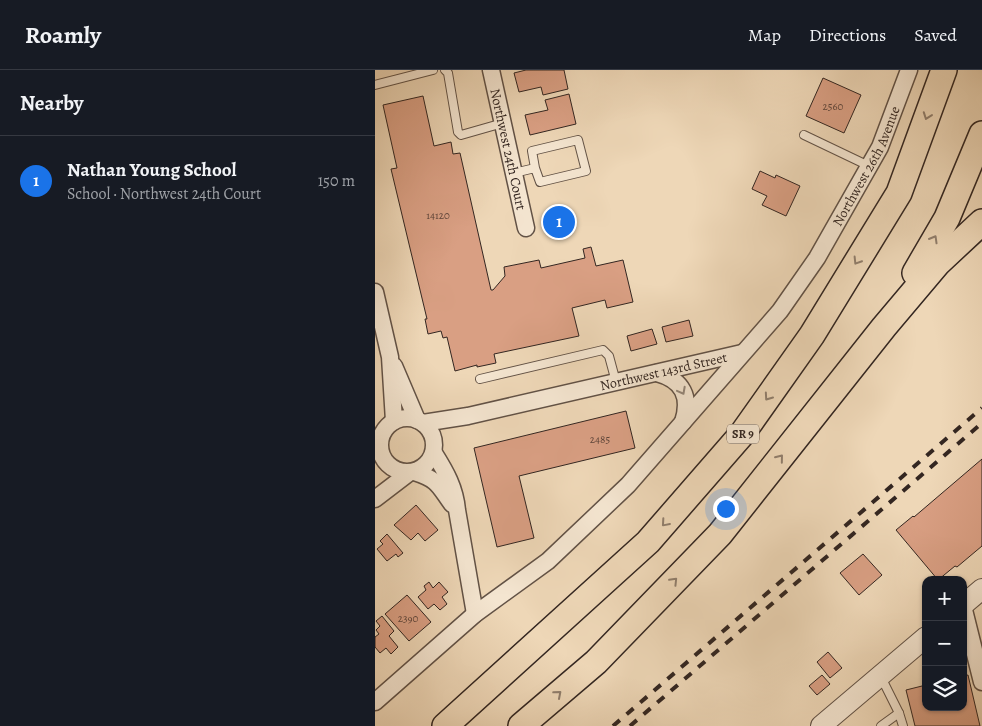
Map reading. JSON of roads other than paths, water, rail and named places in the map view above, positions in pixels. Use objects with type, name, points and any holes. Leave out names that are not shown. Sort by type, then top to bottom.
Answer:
[{"type":"main road","name":"SR 9","points":[[445,726],[648,542],[742,434],[811,335],[899,193],[944,70]]},
{"type":"main road","points":[[884,327],[947,218],[982,134]]},
{"type":"main road","points":[[521,726],[596,662],[720,534],[884,327],[938,263],[982,222]]},
{"type":"street","name":"Northwest 24th Court","points":[[491,70],[526,228]]},
{"type":"street","name":"Northwest 26th Avenue","points":[[817,258],[880,147],[909,70]]},
{"type":"street","name":"Northwest 143rd Street","points":[[420,421],[468,416],[742,353],[780,311],[817,258]]},
{"type":"street","points":[[375,292],[390,357],[420,421],[431,433],[434,450],[452,484],[456,496],[475,614]]},
{"type":"street","points":[[375,702],[475,614],[548,561],[628,485],[742,353]]},
{"type":"street","points":[[375,493],[380,484],[380,438],[384,428],[390,357]]},
{"type":"street","points":[[657,372],[672,378],[684,392],[686,405],[683,422]]},
{"type":"street","name":"Northwest 143rd Street","points":[[434,450],[453,426],[468,416]]},
{"type":"street","points":[[384,428],[403,418],[420,421]]},
{"type":"street","points":[[375,498],[411,472],[423,467],[434,450]]},
{"type":"street","points":[[380,456],[395,470],[427,476],[436,481],[457,510]]},
{"type":"street","points":[[967,602],[982,589]]},
{"type":"street","points":[[967,621],[982,682]]},
{"type":"street","points":[[821,726],[922,640]]},
{"type":"lane","points":[[375,85],[433,70]]},
{"type":"lane","points":[[445,70],[448,73],[458,132],[461,135],[503,123]]},
{"type":"lane","points":[[804,135],[869,166]]},
{"type":"lane","points":[[578,140],[586,172],[539,182],[535,168],[532,151],[578,140]]},
{"type":"lane","points":[[514,173],[535,168]]},
{"type":"lane","points":[[480,379],[603,350],[609,356],[616,382]]},
{"type":"lane","points":[[881,675],[903,726]]},
{"type":"lane","points":[[881,726],[899,713]]},
{"type":"railway","points":[[613,726],[982,408]]},
{"type":"railway","points":[[630,726],[982,423]]},
{"type":"place","name":"Nathan Young School","points":[[559,222]]}]
